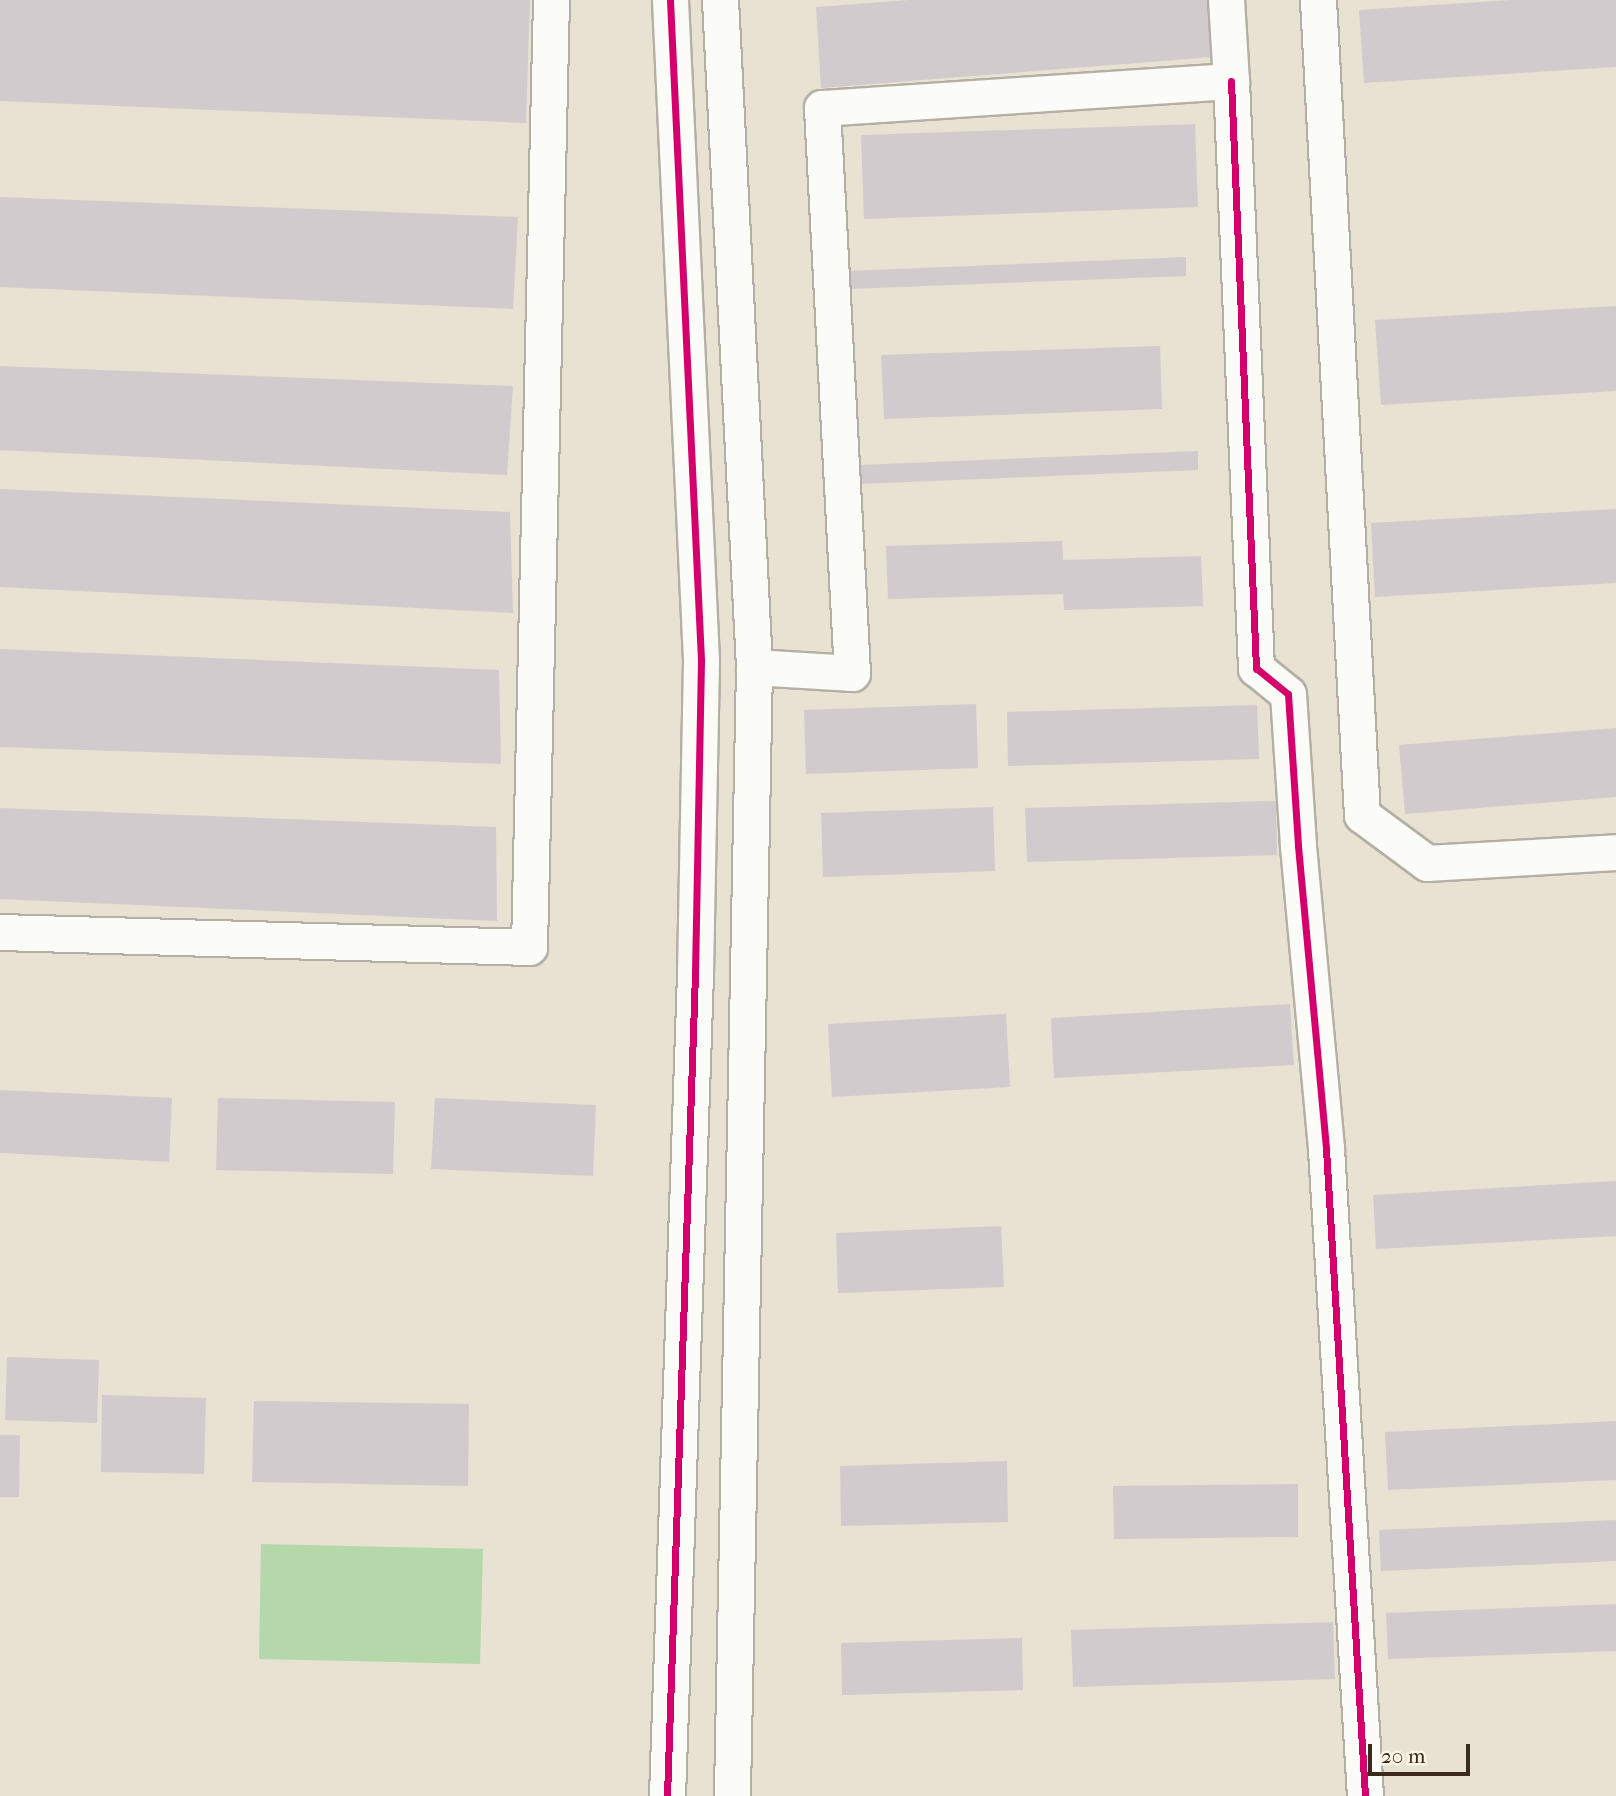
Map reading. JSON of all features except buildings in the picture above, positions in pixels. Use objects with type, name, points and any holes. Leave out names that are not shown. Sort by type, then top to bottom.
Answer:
[{"type":"street","points":[[0,932],[529,947],[551,0]]},
{"type":"street","points":[[667,1796],[695,973],[701,660],[670,0]]},
{"type":"street","points":[[720,0],[754,667],[732,1796]]},
{"type":"street","points":[[1226,0],[1256,668],[1288,694],[1298,846],[1326,1149],[1365,1796]]},
{"type":"street","points":[[1318,0],[1362,815],[1427,863],[1616,852]]},
{"type":"street","points":[[754,667],[852,673],[822,108],[1231,81]]},
{"type":"green space","points":[[261,1544],[483,1549],[480,1664],[259,1659]]},
{"type":"cycle path","points":[[667,1796],[695,973],[701,660],[670,0]]},
{"type":"cycle path","points":[[1231,81],[1256,668],[1288,694],[1298,846],[1326,1149],[1365,1796]]}]
